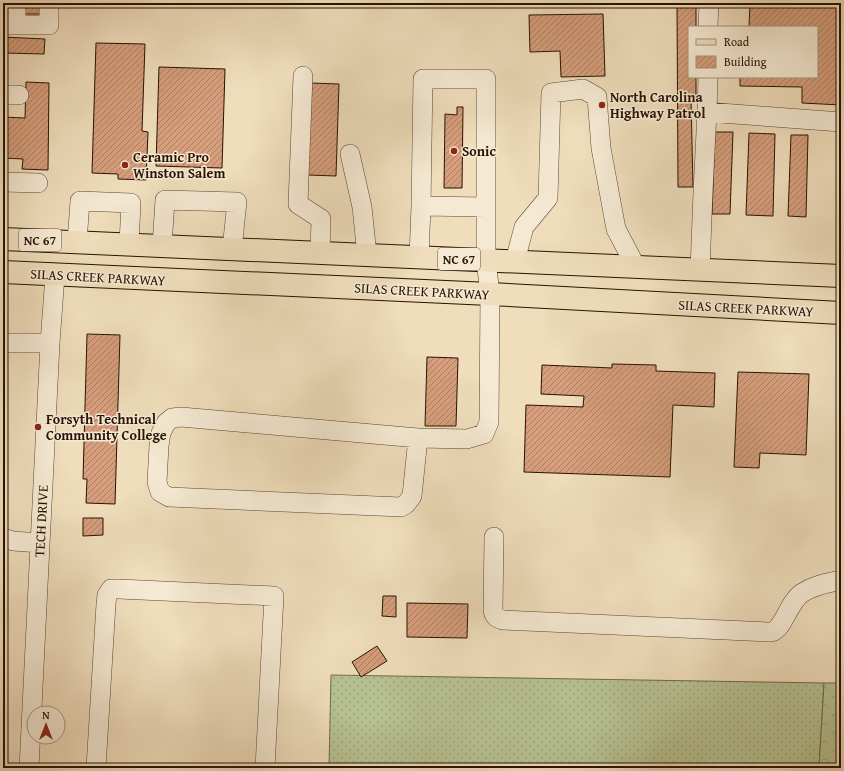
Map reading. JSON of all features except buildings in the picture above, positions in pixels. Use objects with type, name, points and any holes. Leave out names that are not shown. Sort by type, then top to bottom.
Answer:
[{"type":"main road","name":"NC 67","points":[[3,239],[841,276]]},
{"type":"main road","points":[[55,275],[58,260],[64,256],[226,264],[271,264],[310,252]]},
{"type":"main road","name":"SILAS CREEK PARKWAY","points":[[3,272],[490,294],[841,313]]},
{"type":"lane","points":[[16,3],[10,25],[49,25],[49,3]]},
{"type":"lane","points":[[708,26],[709,3]]},
{"type":"lane","points":[[303,76],[298,204],[321,218],[310,252]]},
{"type":"lane","points":[[700,270],[708,78]]},
{"type":"lane","points":[[418,438],[412,496],[406,504],[401,507],[169,497],[160,492],[157,482],[161,432],[166,423],[172,418],[181,417],[418,438],[467,439],[484,434],[490,422],[490,294],[486,260],[486,79],[423,79],[419,257]]},
{"type":"lane","points":[[515,261],[524,227],[548,198],[551,93],[583,89],[597,97],[601,148],[616,228],[636,267]]},
{"type":"lane","points":[[707,112],[841,122]]},
{"type":"lane","points":[[350,154],[362,207],[367,255]]},
{"type":"lane","points":[[3,182],[38,183]]},
{"type":"lane","points":[[162,246],[165,200],[237,202],[232,249]]},
{"type":"lane","points":[[77,242],[80,201],[131,203],[129,244]]},
{"type":"lane","points":[[421,206],[486,207]]},
{"type":"lane","name":"TECH DRIVE","points":[[29,768],[50,343],[55,275]]},
{"type":"lane","points":[[3,343],[50,343]]},
{"type":"lane","points":[[494,537],[493,614],[497,618],[503,620],[767,632],[774,630],[781,624],[793,602],[802,593],[822,584],[841,580]]},
{"type":"lane","points":[[3,538],[13,541],[40,543]]},
{"type":"lane","points":[[96,768],[106,604],[107,595],[111,589],[274,596],[265,768]]},
{"type":"green space","points":[[331,675],[824,683],[819,768],[329,768]]},
{"type":"green space","points":[[824,683],[841,683],[841,768],[819,768]]},
{"type":"place","name":"North Carolina Highway Patrol","points":[[602,105]]},
{"type":"place","name":"Sonic","points":[[454,151]]},
{"type":"place","name":"Ceramic Pro Winston Salem","points":[[125,165]]},
{"type":"place","name":"Forsyth Technical Community College","points":[[38,427]]}]
